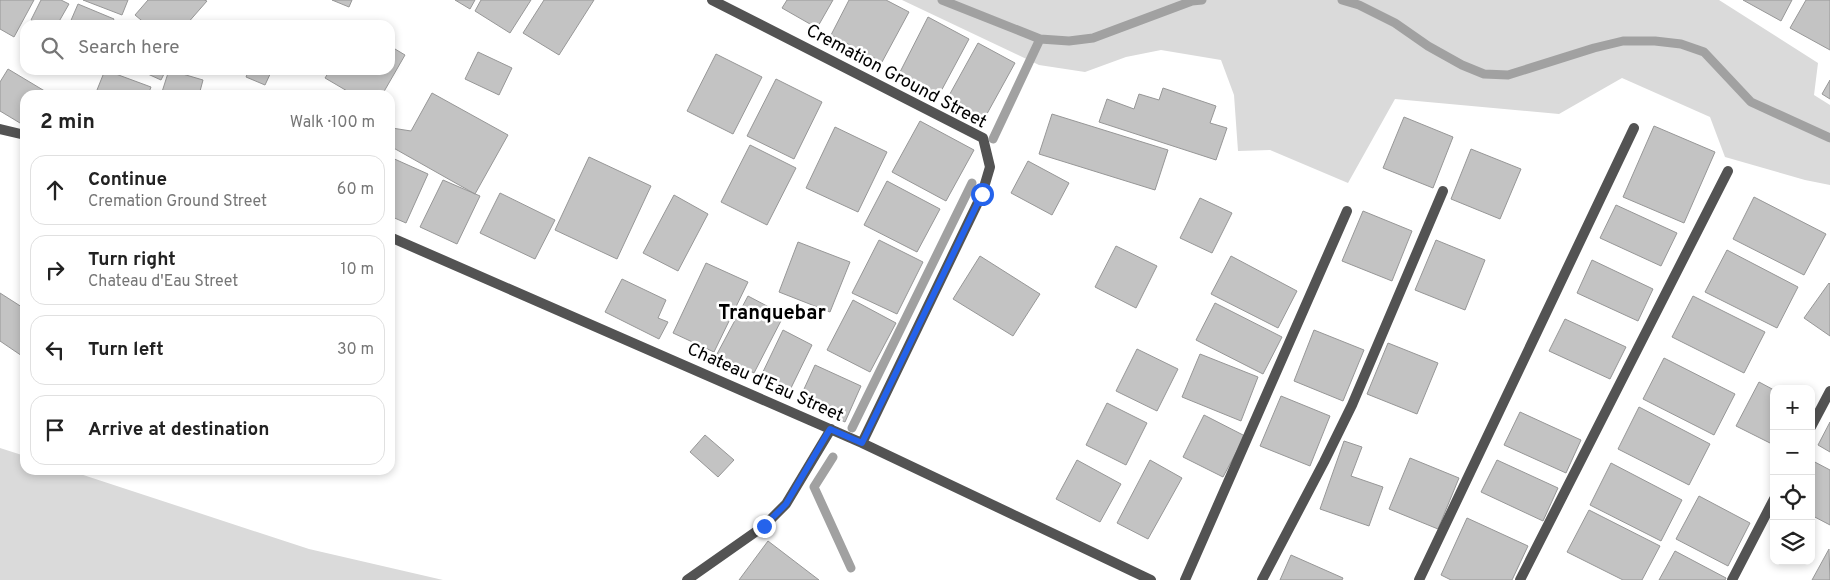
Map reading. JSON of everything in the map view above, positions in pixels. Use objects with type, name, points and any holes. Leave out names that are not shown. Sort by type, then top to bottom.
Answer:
[{"type":"street","name":"Cremation Ground Street","points":[[712,0],[983,138],[990,167],[982,194],[862,443]]},
{"type":"street","points":[[1419,580],[1634,128]]},
{"type":"street","points":[[0,129],[20,134]]},
{"type":"street","points":[[1520,580],[1728,172]]},
{"type":"street","points":[[1262,580],[1352,405],[1443,191]]},
{"type":"street","points":[[1185,580],[1347,211]]},
{"type":"street","name":"Chateau d'Eau Street","points":[[395,239],[862,443],[1151,580]]},
{"type":"street","points":[[1815,419],[1830,391]]},
{"type":"street","points":[[687,580],[764,526],[786,504],[830,429]]},
{"type":"street","points":[[1732,580],[1770,507]]},
{"type":"shaded area","points":[[902,0],[1719,0],[1818,63],[1814,95],[1830,105],[1830,185],[1805,180],[1725,157],[1710,117],[1622,78],[1559,114],[1395,99],[1348,183],[1270,150],[1238,151],[1234,95],[1221,60],[1161,50],[1126,57],[1085,72],[1039,65]]},
{"type":"shaded area","points":[[0,448],[20,454],[20,475],[83,475],[309,549],[443,580],[0,580]]},
{"type":"building","points":[[0,0],[34,0],[23,20],[20,20],[20,26],[14,37],[0,29]]},
{"type":"building","points":[[41,0],[61,0],[69,4],[60,20],[31,20]]},
{"type":"building","points":[[83,0],[128,0],[122,15]]},
{"type":"building","points":[[148,0],[207,1],[190,20],[141,20],[135,15]]},
{"type":"building","points":[[332,0],[352,0],[349,7]]},
{"type":"building","points":[[455,0],[475,0],[470,9]]},
{"type":"building","points":[[481,0],[531,0],[510,33],[475,11]]},
{"type":"building","points":[[544,0],[594,0],[559,55],[523,33]]},
{"type":"building","points":[[787,0],[833,0],[817,28],[782,8]]},
{"type":"building","points":[[849,0],[886,0],[909,12],[882,62],[831,35]]},
{"type":"building","points":[[1743,0],[1792,0],[1781,21]]},
{"type":"building","points":[[1806,0],[1830,0],[1830,50],[1790,28]]},
{"type":"building","points":[[78,4],[114,19],[114,20],[71,20]]},
{"type":"building","points":[[928,17],[969,39],[939,95],[899,74]]},
{"type":"building","points":[[978,43],[1015,63],[983,121],[946,101]]},
{"type":"building","points":[[395,49],[405,55],[395,72]]},
{"type":"building","points":[[478,52],[512,68],[499,95],[465,79]]},
{"type":"building","points":[[716,54],[762,77],[733,134],[687,111]]},
{"type":"building","points":[[8,69],[43,90],[20,90],[20,123],[0,111],[0,82]]},
{"type":"building","points":[[103,75],[119,75],[151,87],[150,90],[97,90]]},
{"type":"building","points":[[150,75],[164,75],[161,80]]},
{"type":"building","points":[[167,75],[186,75],[203,80],[200,90],[163,90]]},
{"type":"building","points":[[247,75],[270,75],[265,85],[246,77]]},
{"type":"building","points":[[327,75],[394,75],[385,90],[345,90],[325,78]]},
{"type":"building","points":[[776,79],[822,102],[794,159],[747,136]]},
{"type":"building","points":[[1830,80],[1830,99],[1822,94]]},
{"type":"building","points":[[1163,88],[1216,106],[1210,123],[1227,128],[1216,160],[1099,122],[1107,99],[1134,109],[1139,94],[1159,100]]},
{"type":"building","points":[[432,93],[508,135],[475,194],[395,149],[395,128],[411,131]]},
{"type":"building","points":[[1052,114],[1168,150],[1155,190],[1039,154]]},
{"type":"building","points":[[1404,117],[1453,137],[1433,188],[1383,168]]},
{"type":"building","points":[[920,121],[974,150],[946,201],[892,172]]},
{"type":"building","points":[[1654,126],[1715,152],[1684,223],[1623,197]]},
{"type":"building","points":[[835,127],[887,152],[858,212],[806,188]]},
{"type":"building","points":[[750,145],[796,168],[767,225],[721,202]]},
{"type":"building","points":[[1471,149],[1521,169],[1500,219],[1451,199]]},
{"type":"building","points":[[589,157],[651,186],[617,259],[555,230]]},
{"type":"building","points":[[395,159],[428,174],[406,223],[395,218]]},
{"type":"building","points":[[1028,161],[1069,183],[1052,215],[1011,193]]},
{"type":"building","points":[[443,180],[480,196],[457,244],[420,227]]},
{"type":"building","points":[[887,181],[940,209],[917,252],[864,225]]},
{"type":"building","points":[[500,193],[555,220],[535,259],[480,233]]},
{"type":"building","points":[[674,195],[708,214],[678,271],[643,253]]},
{"type":"building","points":[[1754,197],[1826,234],[1804,275],[1733,239]]},
{"type":"building","points":[[1200,198],[1232,213],[1212,253],[1180,238]]},
{"type":"building","points":[[1616,205],[1677,233],[1661,266],[1600,238]]},
{"type":"building","points":[[1363,211],[1412,231],[1392,281],[1342,261]]},
{"type":"building","points":[[879,240],[923,262],[897,314],[852,293]]},
{"type":"building","points":[[1436,240],[1485,260],[1465,310],[1415,290]]},
{"type":"building","points":[[798,242],[850,262],[830,312],[779,292]]},
{"type":"building","points":[[1116,246],[1157,266],[1136,308],[1095,287]]},
{"type":"building","points":[[1727,250],[1798,287],[1777,328],[1705,292]]},
{"type":"building","points":[[980,256],[1040,294],[1013,336],[953,299]]},
{"type":"building","points":[[1231,256],[1297,291],[1278,328],[1211,294]]},
{"type":"building","points":[[1592,260],[1653,289],[1638,321],[1577,293]]},
{"type":"building","points":[[706,263],[748,282],[714,352],[673,333]]},
{"type":"building","points":[[622,279],[666,300],[658,318],[668,322],[659,339],[605,312]]},
{"type":"building","points":[[1830,284],[1830,336],[1804,318]]},
{"type":"building","points":[[0,293],[20,306],[20,355],[0,341]]},
{"type":"building","points":[[748,296],[784,315],[754,373],[717,354]]},
{"type":"building","points":[[1693,296],[1765,332],[1744,373],[1672,337]]},
{"type":"building","points":[[853,300],[896,323],[870,372],[827,350]]},
{"type":"building","points":[[1215,303],[1282,337],[1263,374],[1196,340]]},
{"type":"building","points":[[1565,319],[1626,347],[1610,379],[1549,351]]},
{"type":"building","points":[[783,330],[812,345],[790,390],[761,376]]},
{"type":"building","points":[[1314,330],[1364,350],[1343,401],[1294,381]]},
{"type":"building","points":[[1388,343],[1438,363],[1417,414],[1367,394]]},
{"type":"building","points":[[1137,349],[1178,369],[1157,411],[1116,391]]},
{"type":"building","points":[[1200,354],[1258,377],[1241,421],[1182,397]]},
{"type":"building","points":[[1664,358],[1735,394],[1714,435],[1643,399]]},
{"type":"building","points":[[815,365],[861,386],[845,422],[799,400]]},
{"type":"building","points":[[1759,382],[1770,388],[1770,443],[1736,426]]},
{"type":"building","points":[[1281,396],[1330,416],[1310,466],[1260,446]]},
{"type":"building","points":[[1107,403],[1147,423],[1126,465],[1086,445]]},
{"type":"building","points":[[1639,407],[1710,444],[1689,485],[1618,449]]},
{"type":"building","points":[[1520,412],[1581,440],[1566,473],[1504,445]]},
{"type":"building","points":[[1204,415],[1245,436],[1223,477],[1183,457]]},
{"type":"building","points":[[1830,422],[1830,452],[1818,445]]},
{"type":"building","points":[[705,435],[734,460],[718,477],[690,452]]},
{"type":"building","points":[[1344,441],[1362,447],[1351,476],[1383,487],[1369,526],[1320,509]]},
{"type":"building","points":[[1410,458],[1459,478],[1438,529],[1389,509]]},
{"type":"building","points":[[1077,460],[1121,484],[1100,522],[1056,499]]},
{"type":"building","points":[[1150,460],[1182,478],[1148,539],[1117,523]]},
{"type":"building","points":[[1497,460],[1558,488],[1543,521],[1481,492]]},
{"type":"building","points":[[1815,462],[1830,470],[1830,525],[1815,517]]},
{"type":"building","points":[[1611,463],[1682,500],[1661,541],[1590,505]]},
{"type":"building","points":[[1699,496],[1750,523],[1728,566],[1676,539]]},
{"type":"building","points":[[1589,510],[1660,546],[1642,580],[1623,580],[1567,552]]},
{"type":"building","points":[[1467,518],[1528,546],[1512,580],[1451,580],[1441,575]]},
{"type":"building","points":[[768,541],[819,580],[739,580]]},
{"type":"building","points":[[1829,549],[1830,580],[1812,580]]},
{"type":"building","points":[[1675,551],[1726,578],[1725,580],[1659,580]]},
{"type":"building","points":[[1291,555],[1343,578],[1342,580],[1280,580]]},
{"type":"waterway","points":[[942,0],[1040,39],[1069,41],[1093,38],[1192,1],[1202,0]]},
{"type":"waterway","points":[[1342,0],[1359,5],[1395,23],[1428,46],[1462,65],[1484,74],[1508,75],[1594,48],[1623,41],[1655,41],[1681,44],[1704,52],[1751,102],[1830,138]]},
{"type":"waterway","points":[[993,139],[1040,39]]},
{"type":"waterway","points":[[852,428],[972,183]]},
{"type":"waterway","points":[[833,457],[814,487],[851,568]]},
{"type":"district","name":"Tranquebar","points":[[772,314]]},
{"type":"route","points":[[764,526],[786,504],[830,429],[862,443],[982,194]]}]
